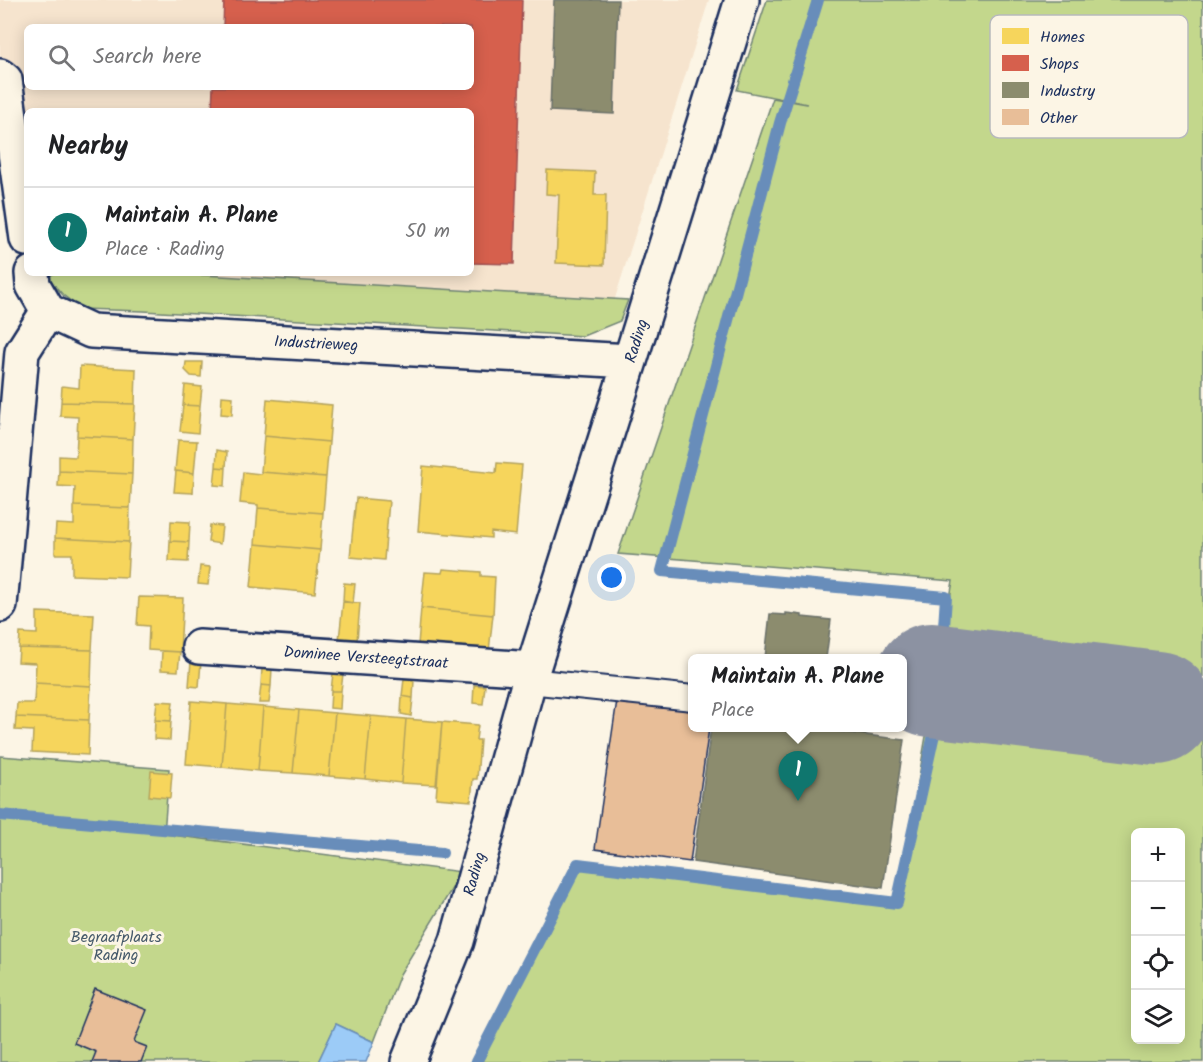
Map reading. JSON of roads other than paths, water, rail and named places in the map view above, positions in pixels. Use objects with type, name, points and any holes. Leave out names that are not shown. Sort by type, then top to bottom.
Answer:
[{"type":"street","name":"Rading","points":[[408,1062],[457,941],[531,675],[742,0]]},
{"type":"street","points":[[0,76],[5,80],[24,217]]},
{"type":"street","points":[[0,605],[3,539],[22,352],[48,311],[33,285],[32,276]]},
{"type":"street","name":"Industrieweg","points":[[48,311],[91,330],[630,361]]},
{"type":"street","name":"Dominee Versteegtstraat","points":[[199,647],[531,675]]},
{"type":"lane","points":[[531,675],[688,697]]},
{"type":"water","points":[[336,1024],[374,1042],[366,1062],[318,1062]]},
{"type":"waterway","points":[[476,1062],[578,864],[897,903],[938,716],[946,597],[662,571],[780,123],[818,0]]},
{"type":"waterway","points":[[0,815],[442,853]]},
{"type":"place","name":"Maintain A. Plane","points":[[798,801]]},
{"type":"park label","name":"Begraafplaats Rading","points":[[116,946]]}]
